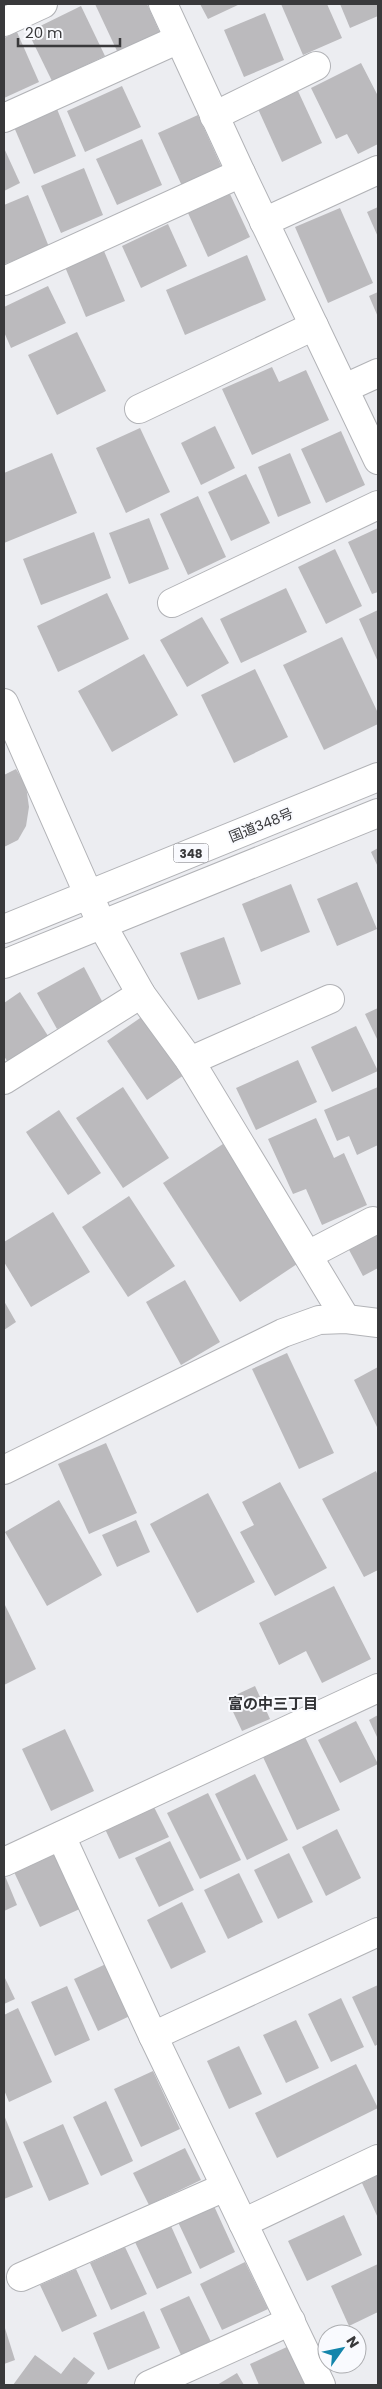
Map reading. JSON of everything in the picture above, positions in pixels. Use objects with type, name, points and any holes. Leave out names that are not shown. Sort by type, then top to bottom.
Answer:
[{"type":"main road","points":[[4,22],[43,4]]},
{"type":"main road","points":[[163,4],[241,174],[378,460]]},
{"type":"main road","points":[[4,118],[179,39]]},
{"type":"main road","points":[[214,116],[316,66]]},
{"type":"main road","points":[[264,222],[378,170]]},
{"type":"main road","points":[[4,280],[241,174]]},
{"type":"main road","points":[[138,409],[314,326]]},
{"type":"main road","points":[[345,388],[378,373]]},
{"type":"main road","points":[[172,603],[378,505]]},
{"type":"main road","points":[[4,703],[102,925],[141,994],[190,1061],[346,1319]]},
{"type":"main road","name":"国道348号","points":[[4,929],[378,777]]},
{"type":"main road","name":"348","points":[[4,964],[378,813]]},
{"type":"main road","points":[[4,1080],[141,994]]},
{"type":"main road","points":[[190,1061],[330,999]]},
{"type":"main road","points":[[308,1255],[373,1221]]},
{"type":"main road","points":[[4,1470],[283,1333],[318,1320],[346,1319],[378,1323]]},
{"type":"main road","points":[[4,1862],[378,1688]]},
{"type":"main road","points":[[61,1836],[153,2036],[321,2385]]},
{"type":"main road","points":[[153,2036],[378,1932]]},
{"type":"main road","points":[[243,2223],[378,2159]]},
{"type":"main road","points":[[21,2277],[225,2187]]},
{"type":"main road","points":[[149,2385],[290,2321]]},
{"type":"building","points":[[95,4],[147,4],[160,33],[118,53]]},
{"type":"building","points":[[200,4],[240,4],[208,19]]},
{"type":"building","points":[[281,4],[327,4],[342,38],[303,55]]},
{"type":"building","points":[[340,4],[378,4],[378,16],[350,28]]},
{"type":"building","points":[[81,6],[105,56],[52,81],[28,32]]},
{"type":"building","points":[[265,13],[284,60],[244,77],[224,30]]},
{"type":"building","points":[[17,32],[39,82],[4,98],[4,38]]},
{"type":"building","points":[[361,63],[378,96],[378,144],[358,154],[347,134],[336,139],[311,88]]},
{"type":"building","points":[[122,86],[141,127],[85,152],[67,111]]},
{"type":"building","points":[[298,91],[322,143],[282,162],[258,109]]},
{"type":"building","points":[[57,109],[76,156],[34,174],[14,127]]},
{"type":"building","points":[[198,115],[222,168],[182,186],[158,133]]},
{"type":"building","points":[[142,139],[162,185],[117,205],[96,159]]},
{"type":"building","points":[[4,148],[20,183],[4,191]]},
{"type":"building","points":[[84,168],[103,215],[61,233],[41,186]]},
{"type":"building","points":[[230,194],[250,237],[208,257],[188,213]]},
{"type":"building","points":[[28,195],[49,247],[5,264],[4,205]]},
{"type":"building","points":[[378,207],[378,237],[367,212]]},
{"type":"building","points":[[340,208],[373,283],[328,303],[295,227]]},
{"type":"building","points":[[168,224],[187,266],[141,288],[122,246]]},
{"type":"building","points":[[104,251],[125,301],[86,317],[65,267]]},
{"type":"building","points":[[247,255],[266,300],[185,335],[166,290]]},
{"type":"building","points":[[48,286],[66,323],[11,348],[4,332],[4,307]]},
{"type":"building","points":[[378,292],[378,317],[369,296]]},
{"type":"building","points":[[77,332],[106,391],[57,415],[28,355]]},
{"type":"building","points":[[272,367],[279,382],[306,370],[329,420],[252,455],[222,389]]},
{"type":"building","points":[[215,426],[235,468],[201,485],[181,443]]},
{"type":"building","points":[[140,428],[170,492],[126,513],[96,448]]},
{"type":"building","points":[[341,431],[365,485],[326,503],[301,449]]},
{"type":"building","points":[[52,453],[77,513],[4,543],[4,473]]},
{"type":"building","points":[[290,453],[311,503],[278,517],[258,467]]},
{"type":"building","points":[[246,474],[270,523],[231,541],[208,492]]},
{"type":"building","points":[[198,496],[226,557],[188,575],[160,514]]},
{"type":"building","points":[[149,518],[169,569],[129,584],[109,533]]},
{"type":"building","points":[[378,528],[378,592],[372,594],[348,542]]},
{"type":"building","points":[[94,532],[111,578],[41,605],[23,559]]},
{"type":"building","points":[[335,549],[362,606],[326,624],[298,567]]},
{"type":"building","points":[[286,588],[307,632],[241,663],[220,619]]},
{"type":"building","points":[[107,593],[129,639],[58,672],[37,626]]},
{"type":"building","points":[[378,610],[378,662],[359,619]]},
{"type":"building","points":[[202,617],[229,663],[187,687],[160,640]]},
{"type":"building","points":[[342,637],[378,713],[378,724],[324,750],[283,665]]},
{"type":"building","points":[[144,654],[178,715],[112,752],[78,691]]},
{"type":"building","points":[[255,669],[288,737],[234,763],[201,695]]},
{"type":"building","points":[[16,769],[26,786],[29,807],[26,826],[18,840],[4,847],[4,775]]},
{"type":"building","points":[[378,848],[378,867],[371,852]]},
{"type":"building","points":[[357,882],[377,929],[337,946],[317,899]]},
{"type":"building","points":[[291,884],[310,932],[261,952],[242,904]]},
{"type":"building","points":[[224,937],[241,984],[198,1000],[180,953]]},
{"type":"building","points":[[84,967],[103,1003],[57,1029],[37,993]]},
{"type":"building","points":[[20,992],[50,1039],[9,1064],[4,1056],[4,1003]]},
{"type":"building","points":[[378,1008],[378,1041],[365,1014]]},
{"type":"building","points":[[143,1016],[184,1075],[147,1100],[107,1041]]},
{"type":"building","points":[[356,1026],[378,1071],[332,1092],[311,1047]]},
{"type":"building","points":[[298,1060],[317,1102],[256,1130],[236,1088]]},
{"type":"building","points":[[123,1087],[169,1158],[123,1188],[76,1118]]},
{"type":"building","points":[[378,1087],[378,1145],[357,1155],[349,1136],[337,1141],[324,1110]]},
{"type":"building","points":[[59,1110],[101,1173],[68,1195],[26,1132]]},
{"type":"building","points":[[316,1118],[334,1158],[344,1153],[367,1205],[322,1225],[306,1189],[293,1194],[268,1139]]},
{"type":"building","points":[[223,1144],[300,1262],[240,1302],[163,1183]]},
{"type":"building","points":[[129,1196],[175,1266],[128,1297],[82,1227]]},
{"type":"building","points":[[53,1212],[90,1272],[31,1307],[4,1262],[4,1242]]},
{"type":"building","points":[[378,1232],[378,1268],[363,1276],[348,1248]]},
{"type":"building","points":[[185,1280],[220,1342],[181,1365],[146,1302]]},
{"type":"building","points":[[4,1301],[16,1322],[4,1330]]},
{"type":"building","points":[[287,1353],[334,1453],[299,1469],[252,1369]]},
{"type":"building","points":[[378,1367],[378,1429],[354,1380]]},
{"type":"building","points":[[106,1443],[137,1513],[89,1534],[58,1464]]},
{"type":"building","points":[[376,1471],[378,1476],[378,1570],[364,1577],[322,1499]]},
{"type":"building","points":[[280,1482],[327,1568],[275,1596],[240,1532],[254,1525],[242,1502]]},
{"type":"building","points":[[208,1493],[255,1582],[197,1613],[150,1524]]},
{"type":"building","points":[[59,1500],[102,1575],[47,1606],[5,1532]]},
{"type":"building","points":[[136,1520],[150,1552],[117,1567],[102,1535]]},
{"type":"building","points":[[334,1586],[371,1659],[322,1683],[306,1651],[279,1665],[259,1623]]},
{"type":"building","points":[[4,1603],[36,1669],[4,1685]]},
{"type":"building","points":[[255,1686],[270,1719],[242,1731],[227,1699]]},
{"type":"building","points":[[378,1715],[378,1739],[369,1720]]},
{"type":"building","points":[[356,1721],[378,1764],[340,1783],[318,1740]]},
{"type":"building","points":[[65,1729],[94,1791],[51,1811],[22,1749]]},
{"type":"building","points":[[305,1737],[340,1810],[297,1830],[263,1757]]},
{"type":"building","points":[[255,1774],[288,1840],[247,1860],[215,1794]]},
{"type":"building","points":[[208,1793],[241,1860],[200,1879],[167,1813]]},
{"type":"building","points":[[154,1807],[169,1837],[119,1859],[105,1829]]},
{"type":"building","points":[[337,1829],[361,1878],[326,1896],[302,1847]]},
{"type":"building","points":[[170,1841],[194,1890],[159,1907],[135,1858]]},
{"type":"building","points":[[57,1852],[82,1908],[40,1927],[14,1872]]},
{"type":"building","points":[[289,1853],[313,1902],[278,1919],[254,1870]]},
{"type":"building","points":[[239,1873],[263,1922],[228,1939],[204,1890]]},
{"type":"building","points":[[4,1876],[17,1905],[4,1911]]},
{"type":"building","points":[[182,1902],[206,1952],[171,1969],[147,1920]]},
{"type":"building","points":[[108,1963],[132,2015],[98,2031],[74,1979]]},
{"type":"building","points":[[4,1976],[15,1999],[4,2004]]},
{"type":"building","points":[[378,1985],[378,2044],[375,2046],[352,1997]]},
{"type":"building","points":[[67,1986],[90,2040],[55,2056],[31,2002]]},
{"type":"building","points":[[341,1998],[364,2047],[331,2062],[308,2014]]},
{"type":"building","points":[[18,2008],[52,2082],[9,2102],[4,2090],[4,2015]]},
{"type":"building","points":[[296,2020],[319,2068],[286,2083],[263,2035]]},
{"type":"building","points":[[239,2046],[262,2094],[229,2109],[207,2061]]},
{"type":"building","points":[[356,2064],[378,2108],[277,2158],[255,2113]]},
{"type":"building","points":[[153,2071],[180,2129],[141,2147],[114,2089]]},
{"type":"building","points":[[106,2101],[133,2161],[101,2176],[73,2117]]},
{"type":"building","points":[[4,2115],[33,2187],[4,2199]]},
{"type":"building","points":[[63,2124],[89,2184],[49,2201],[23,2142]]},
{"type":"building","points":[[185,2148],[201,2180],[149,2205],[133,2173]]},
{"type":"building","points":[[378,2175],[378,2218],[362,2183]]},
{"type":"building","points":[[214,2206],[235,2252],[200,2269],[178,2222]]},
{"type":"building","points":[[344,2215],[362,2255],[307,2281],[288,2241]]},
{"type":"building","points":[[171,2226],[192,2273],[157,2289],[135,2242]]},
{"type":"building","points":[[125,2247],[147,2294],[111,2310],[90,2263]]},
{"type":"building","points":[[245,2262],[268,2309],[222,2330],[200,2284]]},
{"type":"building","points":[[378,2264],[378,2312],[353,2324],[348,2324],[331,2286]]},
{"type":"building","points":[[76,2269],[97,2316],[62,2332],[40,2285]]},
{"type":"building","points":[[189,2296],[212,2344],[182,2357],[160,2309]]},
{"type":"building","points":[[144,2311],[160,2348],[108,2370],[93,2333]]},
{"type":"building","points":[[4,2325],[15,2360],[4,2364]]},
{"type":"building","points":[[289,2346],[307,2385],[259,2385],[250,2364]]},
{"type":"building","points":[[35,2355],[61,2374],[74,2357],[95,2373],[86,2385],[13,2385]]},
{"type":"building","points":[[237,2373],[244,2385],[217,2385]]},
{"type":"district","name":"富の中三丁目","points":[[273,1703]]}]
